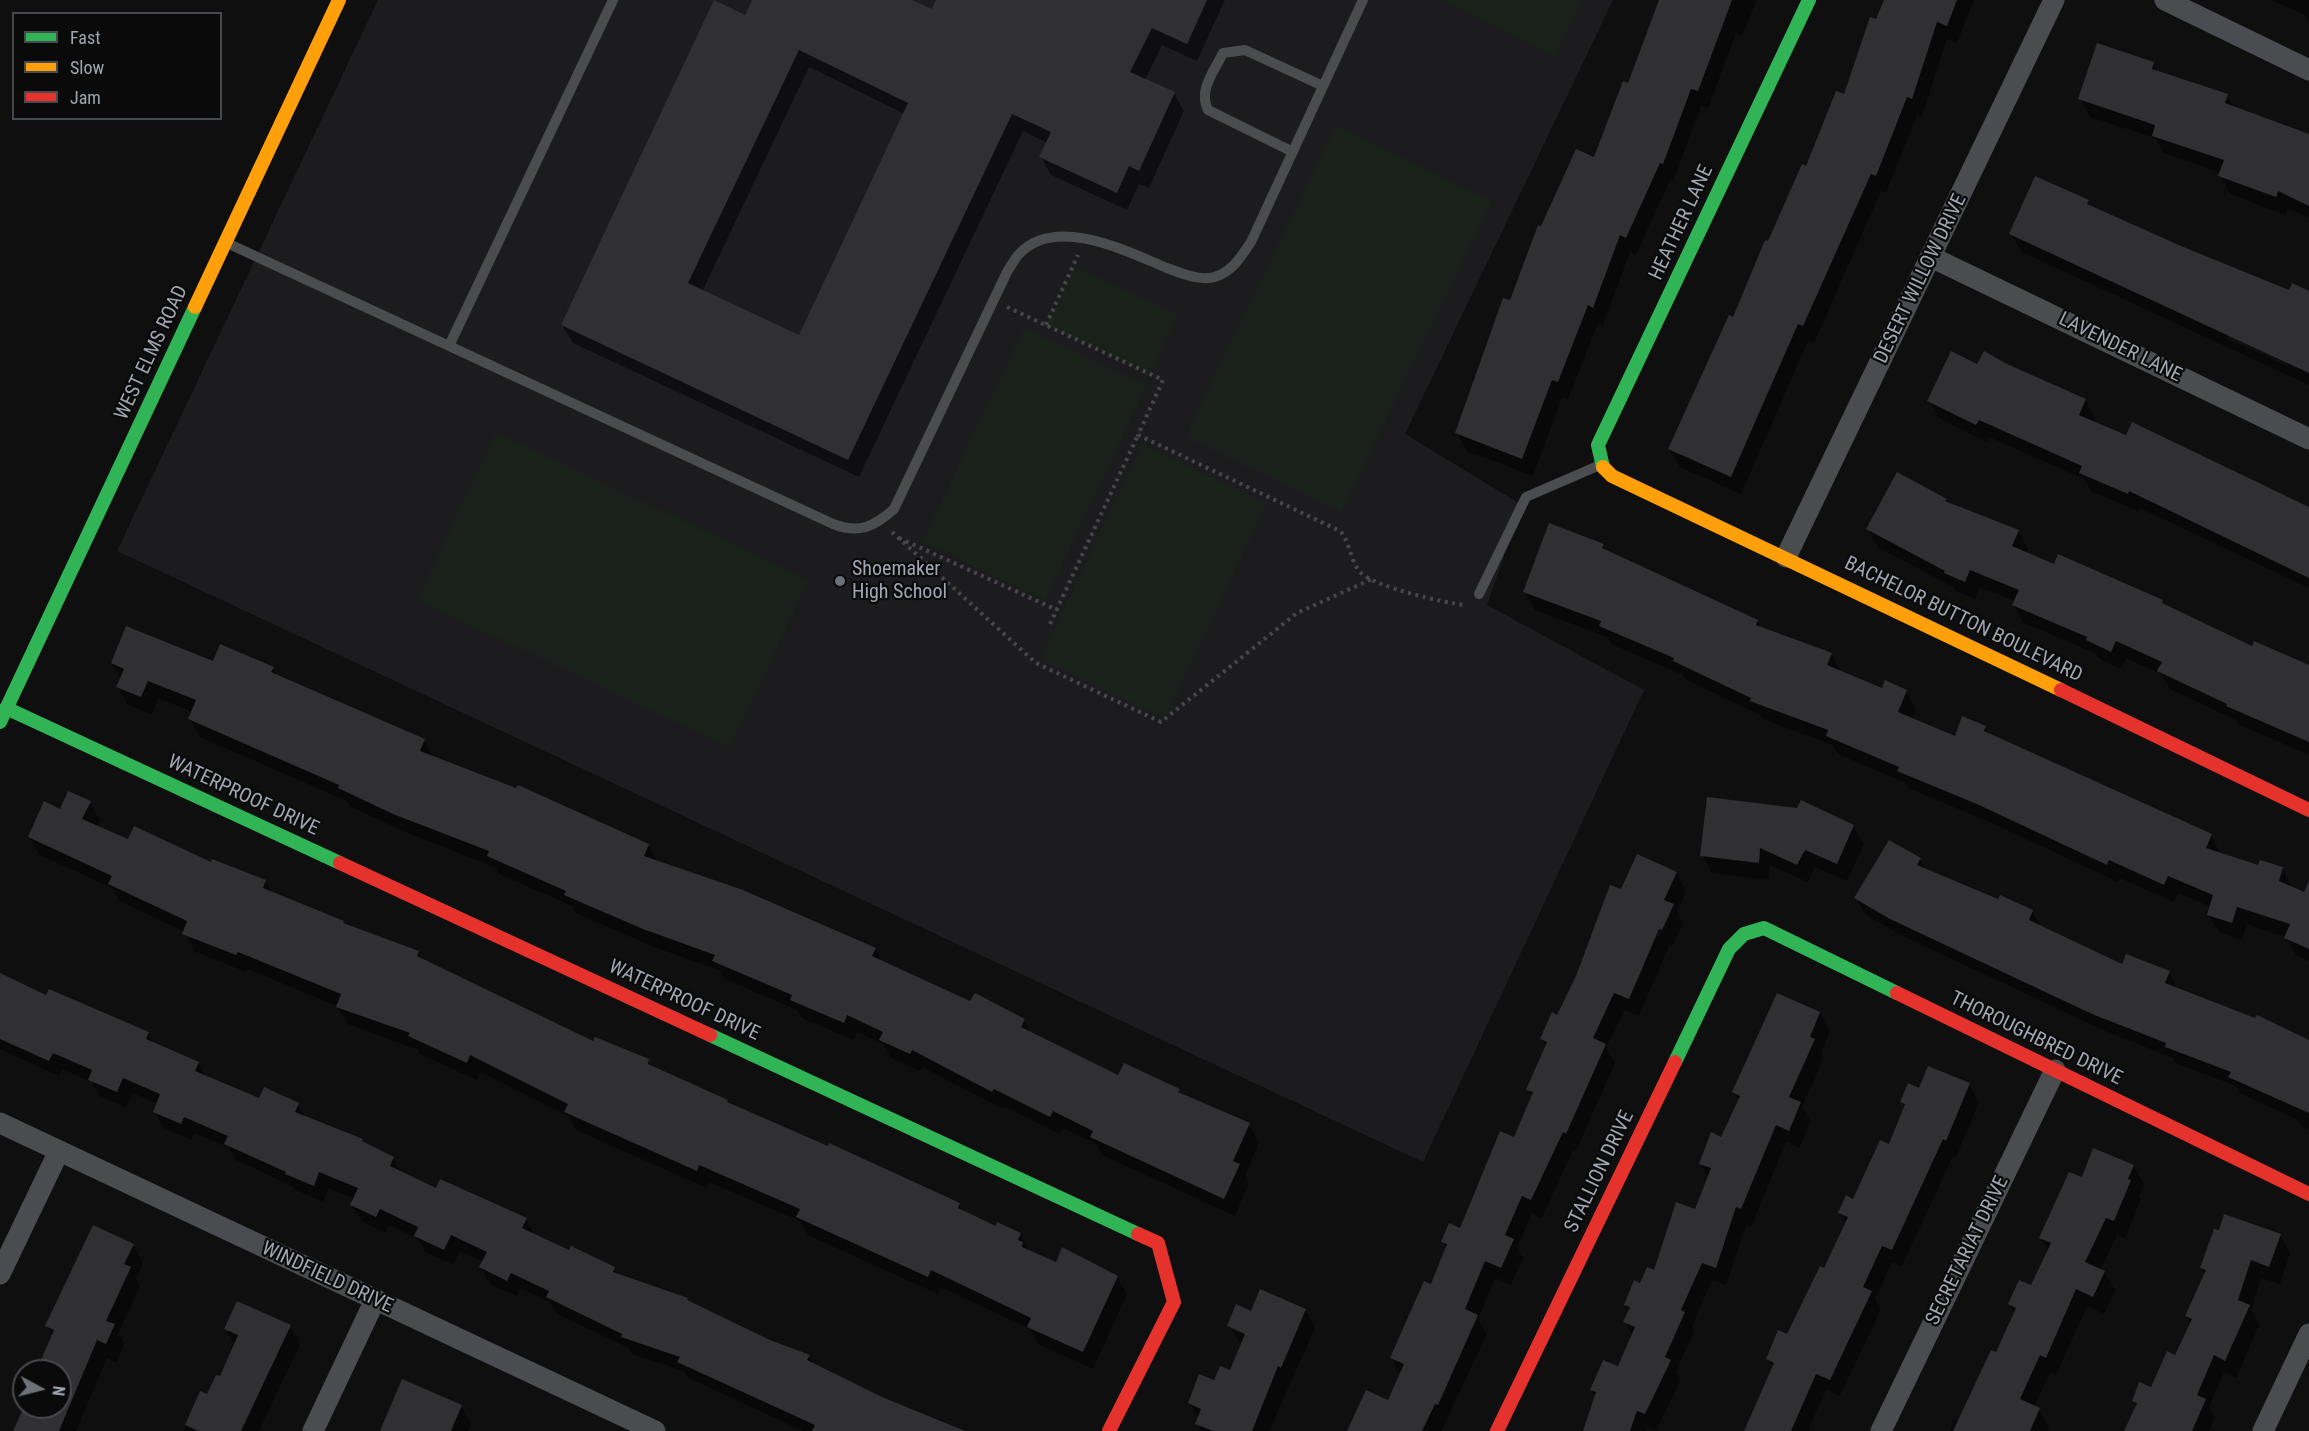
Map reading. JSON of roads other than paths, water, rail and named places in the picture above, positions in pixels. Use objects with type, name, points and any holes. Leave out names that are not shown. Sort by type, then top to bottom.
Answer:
[{"type":"street","name":"WEST ELMS ROAD","points":[[0,722],[339,0]]},
{"type":"street","name":"HEATHER LANE","points":[[1601,465],[1598,445],[1809,0]]},
{"type":"street","name":"DESERT WILLOW DRIVE","points":[[1786,557],[2054,0]]},
{"type":"street","points":[[2165,0],[2309,70]]},
{"type":"street","name":"LAVENDER LANE","points":[[1931,257],[2309,439]]},
{"type":"street","name":"BACHELOR BUTTON BOULEVARD","points":[[1601,465],[1612,476],[1786,557],[2309,810]]},
{"type":"street","name":"WATERPROOF DRIVE","points":[[6,708],[1158,1243],[1174,1302],[1109,1431]]},
{"type":"street","name":"THOROUGHBRED DRIVE","points":[[1744,934],[1764,927],[2309,1194]]},
{"type":"street","name":"STALLION DRIVE","points":[[1497,1431],[1729,949],[1744,934]]},
{"type":"street","name":"SECRETARIAT DRIVE","points":[[1881,1431],[2055,1071]]},
{"type":"street","name":"WINDFIELD DRIVE","points":[[0,1124],[655,1431]]},
{"type":"street","points":[[0,1274],[58,1151]]},
{"type":"street","points":[[313,1431],[375,1300]]},
{"type":"street","points":[[2263,1431],[2309,1334]]},
{"type":"lane","points":[[449,346],[614,0]]},
{"type":"lane","points":[[225,242],[833,524],[849,530],[865,530],[881,521],[894,509],[993,300],[1007,272],[1021,252],[1057,237],[1083,237],[1185,275],[1204,278],[1219,276],[1235,266],[1251,242],[1363,0]]},
{"type":"lane","points":[[1293,152],[1208,110],[1203,100],[1205,88],[1223,53],[1233,50],[1245,50],[1323,86]]},
{"type":"lane","points":[[1479,594],[1526,497],[1601,465]]},
{"type":"place","name":"Shoemaker High School","points":[[840,581]]}]
